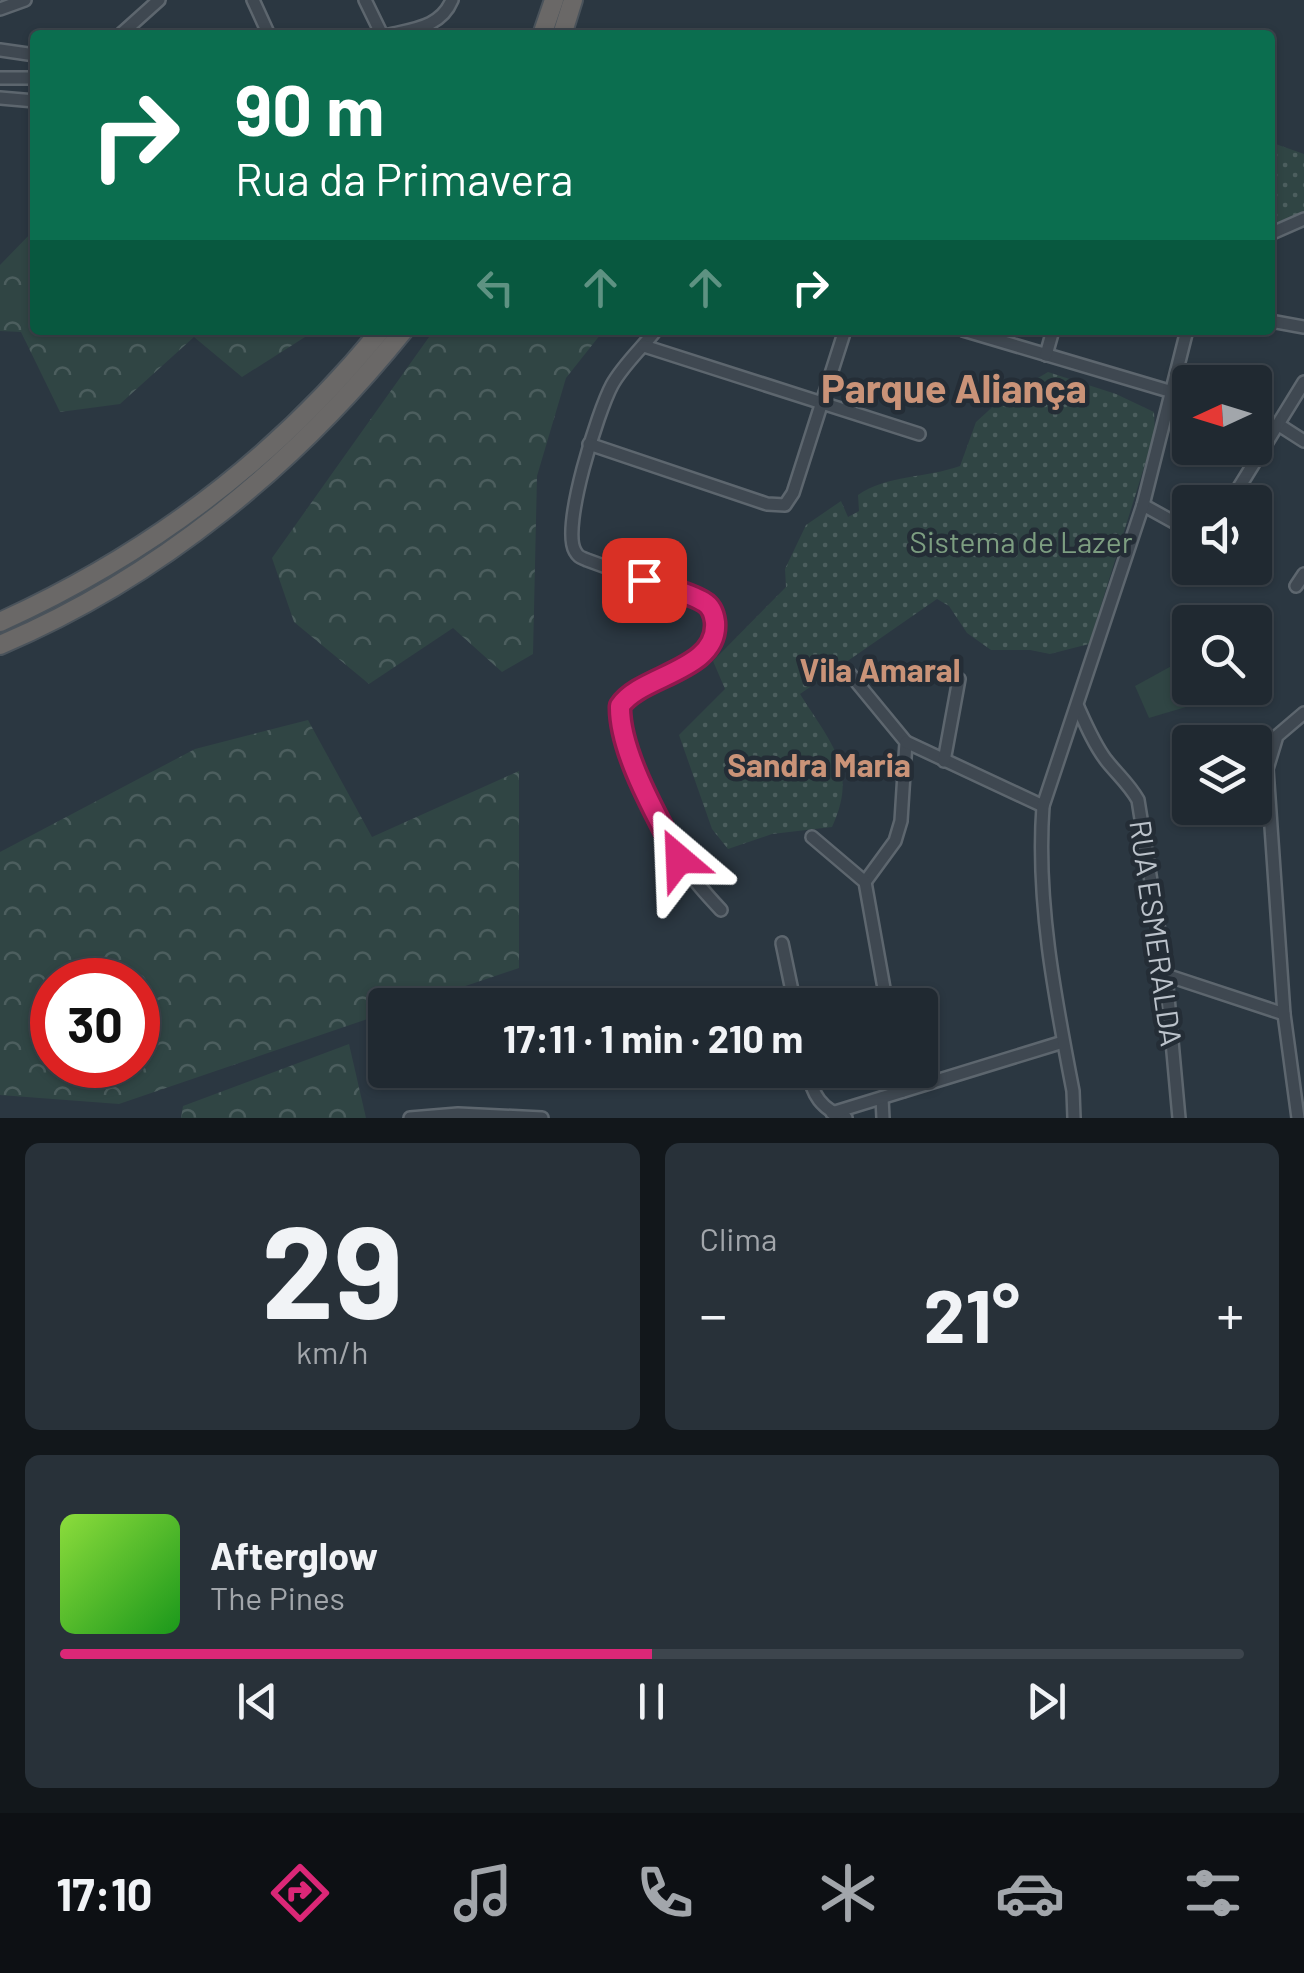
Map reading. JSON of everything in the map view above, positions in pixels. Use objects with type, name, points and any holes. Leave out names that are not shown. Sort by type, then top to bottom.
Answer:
[{"type":"highway","points":[[544,30],[554,0]]},
{"type":"highway","points":[[564,30],[573,0]]},
{"type":"highway","points":[[0,622],[94,576],[211,499],[306,415],[377,335]]},
{"type":"highway","points":[[0,645],[108,588],[216,517],[319,427],[400,335]]},
{"type":"street","points":[[0,8],[25,0]]},
{"type":"street","points":[[126,30],[159,0]]},
{"type":"street","points":[[253,0],[267,30]]},
{"type":"street","points":[[365,0],[382,30]]},
{"type":"street","points":[[406,30],[432,24],[452,0]]},
{"type":"street","points":[[0,50],[30,55]]},
{"type":"street","points":[[0,78],[30,78]]},
{"type":"street","points":[[0,98],[30,101]]},
{"type":"street","points":[[1275,232],[1304,219]]},
{"type":"street","points":[[1275,322],[1304,327]]},
{"type":"street","points":[[652,335],[612,386],[590,444],[572,534],[573,548],[588,560],[705,602],[714,613],[716,626],[709,648],[659,682],[641,688],[620,706],[623,734],[635,767],[679,859],[721,910]]},
{"type":"street","points":[[590,444],[780,506],[790,501],[843,335]]},
{"type":"street","points":[[980,335],[1169,391]]},
{"type":"street","points":[[1046,354],[1052,335]]},
{"type":"street","points":[[1074,1118],[1045,920],[1040,853],[1044,806],[1143,505],[1186,335]]},
{"type":"street","points":[[644,346],[919,434]]},
{"type":"street","points":[[1241,485],[1304,382]]},
{"type":"street","points":[[1279,425],[1304,441]]},
{"type":"street","points":[[1143,505],[1172,521]]},
{"type":"street","points":[[1296,586],[1304,574]]},
{"type":"street","points":[[850,674],[906,742],[1044,806]]},
{"type":"street","points":[[944,761],[960,679]]},
{"type":"street","name":"RUA ESMERALDA","points":[[1078,707],[1108,763],[1128,782],[1138,800],[1166,975],[1179,1118]]},
{"type":"street","points":[[1298,1118],[1284,1014],[1266,769],[1277,736],[1304,713]]},
{"type":"street","points":[[865,882],[895,841],[901,821],[906,742]]},
{"type":"street","points":[[812,837],[865,882],[884,988]]},
{"type":"street","points":[[782,943],[791,988]]},
{"type":"street","points":[[1166,975],[1284,1014]]},
{"type":"street","points":[[832,1113],[1063,1042]]},
{"type":"street","points":[[813,1088],[817,1100],[832,1113],[846,1118]]},
{"type":"street","points":[[901,1088],[902,1092]]},
{"type":"street","points":[[882,1098],[883,1118]]},
{"type":"street","points":[[410,1118],[458,1114],[542,1118]]},
{"type":"green space","points":[[1275,144],[1304,154],[1304,215],[1275,228]]},
{"type":"green space","points":[[30,234],[30,335],[308,335],[242,377],[194,337],[120,404],[60,412],[21,332],[0,331],[0,265]]},
{"type":"green space","points":[[430,335],[600,335],[566,378],[537,476],[533,654],[502,672],[453,628],[369,684],[294,622],[272,558]]},
{"type":"green space","name":"Sistema de Lazer","points":[[1048,372],[1116,394],[1154,412],[1155,432],[1089,644],[1050,654],[991,650],[967,633],[949,606],[937,599],[800,694],[830,742],[842,772],[840,807],[832,827],[772,834],[728,849],[712,829],[679,735],[725,689],[713,661],[786,587],[785,569],[806,525],[841,501],[848,517],[859,511],[858,495],[881,484],[960,466],[976,422],[999,401]]},
{"type":"green space","points":[[1172,666],[1172,705],[1193,705],[1149,718],[1135,686]]},
{"type":"green space","points":[[308,720],[372,837],[519,771],[519,968],[460,988],[368,988],[368,1019],[119,1104],[0,1095],[0,852],[195,749]]},
{"type":"green space","points":[[349,1044],[366,1118],[181,1118],[183,1106]]},
{"type":"district","name":"Parque Aliança","points":[[954,387]]},
{"type":"district","name":"Vila Amaral","points":[[880,669]]},
{"type":"district","name":"Sandra Maria","points":[[819,764]]},
{"type":"route","points":[[644,580],[705,602],[714,613],[716,626],[709,648],[659,682],[641,688],[620,706],[623,734],[635,767],[679,859]]}]
